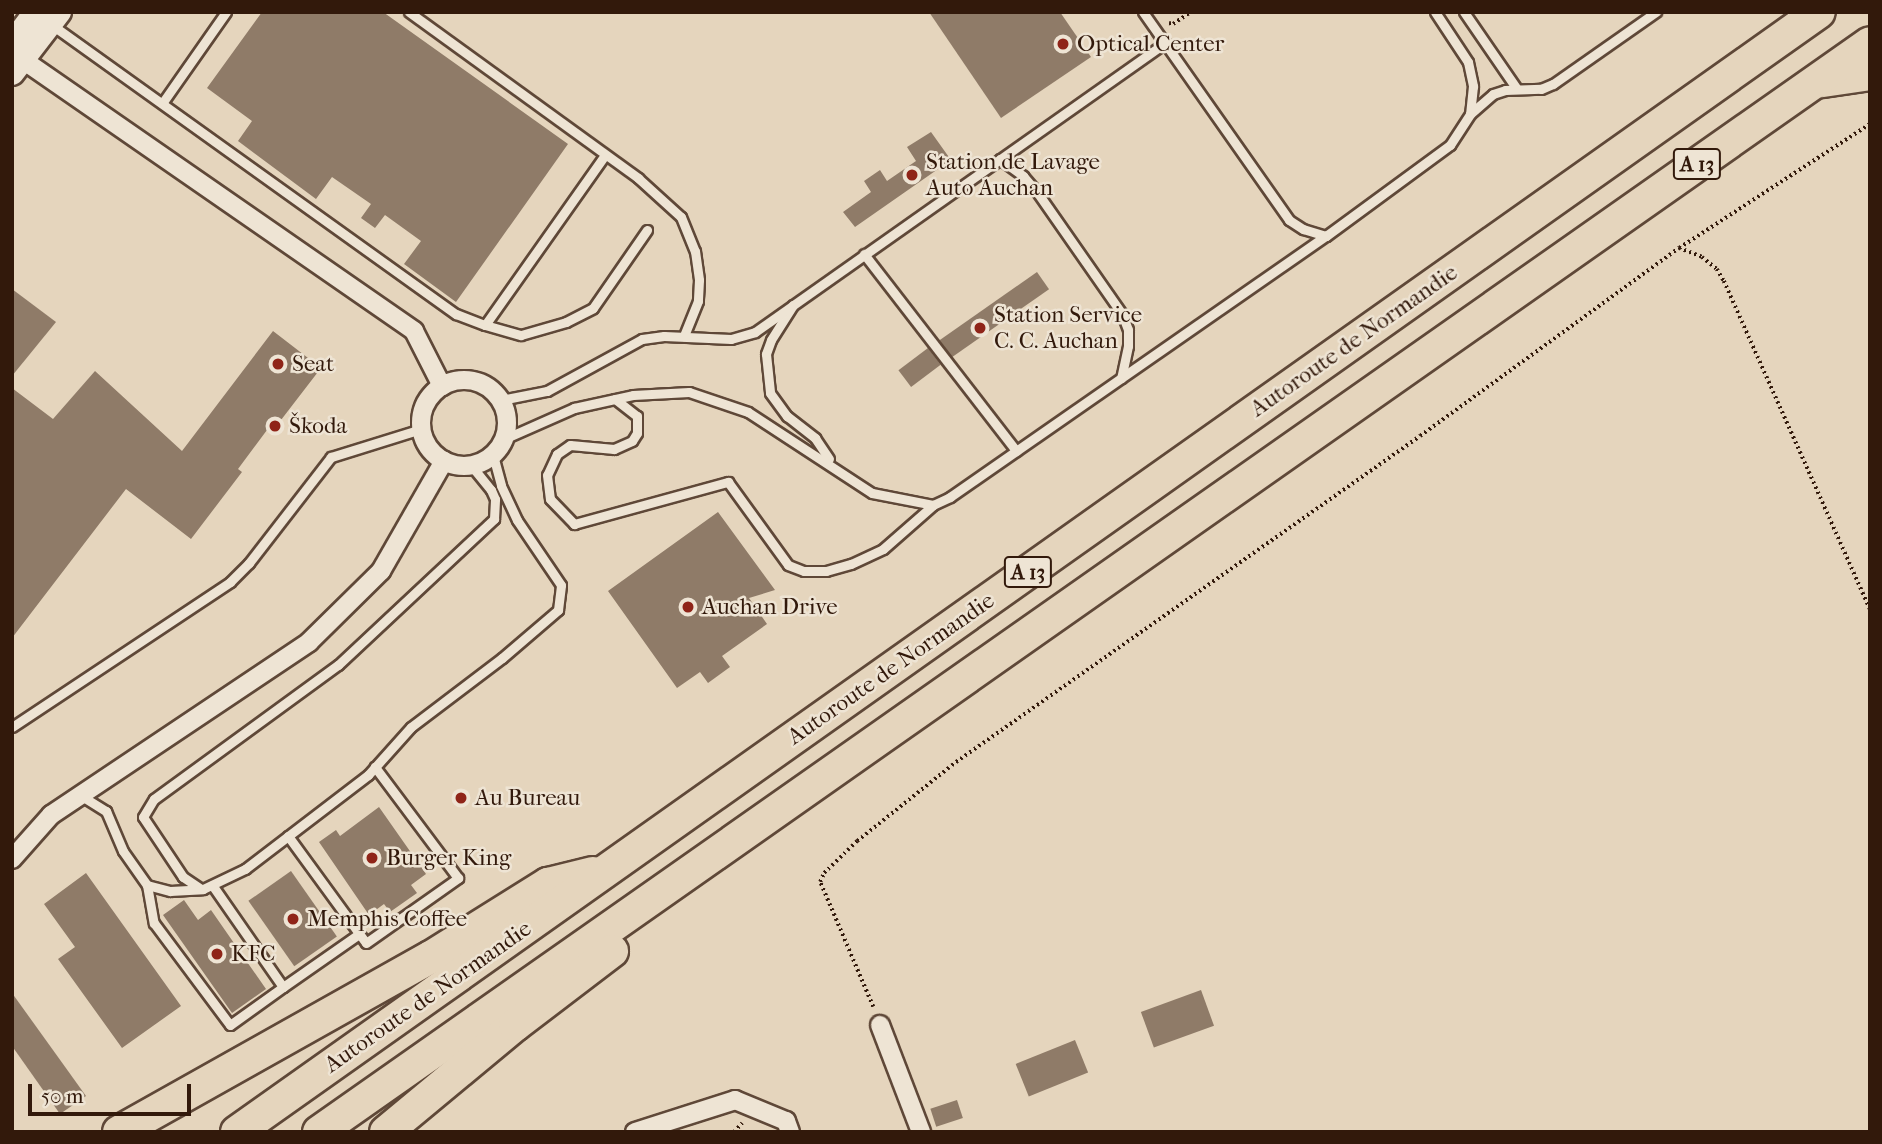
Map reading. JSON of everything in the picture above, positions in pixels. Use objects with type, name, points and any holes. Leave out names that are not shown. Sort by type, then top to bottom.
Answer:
[{"type":"highway","name":"Autoroute de Normandie","points":[[237,1132],[1809,16]]},
{"type":"highway","name":"Autoroute de Normandie","points":[[319,1132],[1870,43]]},
{"type":"highway","points":[[1814,82],[1870,74]]},
{"type":"highway","points":[[119,1132],[431,957],[548,884],[608,870]]},
{"type":"highway","points":[[386,1132],[515,1025],[627,939],[679,879]]},
{"type":"main road","points":[[15,58],[48,15]]},
{"type":"street","points":[[15,58],[414,331],[442,386]]},
{"type":"street","points":[[454,380],[481,383],[501,400],[507,426],[504,439],[493,455],[471,465],[457,466],[433,453],[421,429],[426,404],[442,386],[454,380]]},
{"type":"street","points":[[12,859],[51,815],[309,642],[381,571],[444,461]]},
{"type":"street","points":[[880,1025],[921,1132]]},
{"type":"street","points":[[635,1132],[735,1100],[786,1121],[790,1132]]},
{"type":"lane","points":[[163,102],[226,12]]},
{"type":"lane","points":[[409,12],[638,178],[681,217],[695,251],[699,280],[698,301],[684,336]]},
{"type":"lane","points":[[1143,12],[1289,220],[1303,229],[1326,236]]},
{"type":"lane","points":[[1435,12],[1468,62],[1473,86],[1470,114]]},
{"type":"lane","points":[[1464,12],[1517,89]]},
{"type":"lane","points":[[615,399],[636,416],[637,433],[632,441],[614,449],[570,445],[557,454],[547,475],[550,499],[574,524],[728,482],[788,565],[804,571],[826,571],[851,564],[883,549],[933,505],[1326,236],[1450,145],[1470,114],[1493,94],[1517,89],[1541,89],[1553,84],[1656,12]]},
{"type":"lane","points":[[48,15],[163,102],[456,314],[485,325],[521,335],[566,321],[593,308],[647,230]]},
{"type":"lane","points":[[501,400],[547,391],[642,339],[684,336],[731,339],[755,332],[1165,43]]},
{"type":"lane","points":[[485,325],[605,155]]},
{"type":"lane","points":[[1000,159],[1023,176],[1037,192],[1122,314],[1128,330],[1128,346],[1121,378]]},
{"type":"lane","points":[[863,254],[1016,450]]},
{"type":"lane","points":[[796,301],[771,340],[766,354],[770,393],[780,409],[815,438],[832,464]]},
{"type":"lane","points":[[504,439],[575,408],[633,395],[689,391],[748,412],[832,464],[872,493],[933,505]]},
{"type":"lane","points":[[12,727],[230,582],[249,563],[331,457],[421,429]]},
{"type":"lane","points":[[146,885],[170,891],[207,887],[246,869],[375,767],[411,727],[502,658],[558,610],[561,585],[517,520],[501,485],[493,455]]},
{"type":"lane","points":[[283,987],[207,887],[183,877],[144,817],[154,799],[338,665],[494,519],[495,499],[471,465]]},
{"type":"lane","points":[[494,519],[517,520]]},
{"type":"lane","points":[[288,836],[366,943],[458,878],[375,767]]},
{"type":"lane","points":[[80,795],[106,811],[123,851],[146,885],[154,923],[230,1025],[359,934]]},
{"type":"path","points":[[1155,29],[1166,22],[1174,24],[1191,12]]},
{"type":"path","points":[[880,1025],[820,881],[824,873],[857,841],[957,762],[1420,436],[1679,248],[1870,124]]},
{"type":"path","points":[[1679,248],[1702,257],[1717,269],[1724,281],[1870,610]]},
{"type":"building","points":[[262,12],[383,12],[568,144],[456,302],[404,264],[421,241],[385,215],[375,228],[361,218],[371,204],[332,177],[316,199],[238,141],[252,121],[207,88]]},
{"type":"building","points":[[929,12],[1060,12],[1091,57],[1001,118]]},
{"type":"building","name":"Station de Lavage Auto Auchan","points":[[931,132],[951,160],[855,227],[843,212],[871,192],[864,181],[880,170],[887,181],[916,161],[907,147]]},
{"type":"building","points":[[1037,272],[1049,289],[952,357],[940,340]]},
{"type":"building","points":[[12,289],[56,322],[12,376]]},
{"type":"building","points":[[273,331],[321,368],[271,433],[267,430],[238,469],[242,472],[191,539],[126,489],[12,638],[12,388],[53,419],[95,371],[182,451]]},
{"type":"building","points":[[928,348],[941,365],[911,387],[898,370]]},
{"type":"building","name":"Auchan Drive","points":[[718,512],[775,590],[749,598],[767,624],[722,656],[730,667],[708,683],[700,672],[677,688],[608,591]]},
{"type":"building","name":"Burger King","points":[[379,807],[426,874],[411,885],[417,893],[390,912],[384,904],[369,915],[319,842],[336,830],[340,836]]},
{"type":"building","name":"Memphis Coffee","points":[[291,871],[337,937],[294,966],[248,901]]},
{"type":"building","points":[[86,873],[181,1006],[122,1048],[58,959],[75,947],[44,904]]},
{"type":"building","name":"KFC","points":[[184,900],[198,920],[211,910],[266,989],[232,1013],[163,915]]},
{"type":"building","points":[[1201,990],[1214,1026],[1154,1048],[1141,1012]]},
{"type":"building","points":[[12,993],[86,1096],[60,1114],[12,1046]]},
{"type":"building","points":[[1075,1040],[1088,1072],[1029,1096],[1016,1064]]},
{"type":"building","points":[[957,1100],[963,1118],[936,1127],[930,1109]]},
{"type":"place","name":"Optical Center","points":[[1063,44]]},
{"type":"place","name":"Station de Lavage Auto Auchan","points":[[912,175]]},
{"type":"place","name":"Station Service C. C. Auchan","points":[[980,328]]},
{"type":"place","name":"Seat","points":[[278,364]]},
{"type":"place","name":"Škoda","points":[[275,426]]},
{"type":"place","name":"Auchan Drive","points":[[688,607]]},
{"type":"place","name":"Au Bureau","points":[[461,798]]},
{"type":"place","name":"Burger King","points":[[372,858]]},
{"type":"place","name":"Memphis Coffee","points":[[293,919]]},
{"type":"place","name":"KFC","points":[[217,954]]}]
